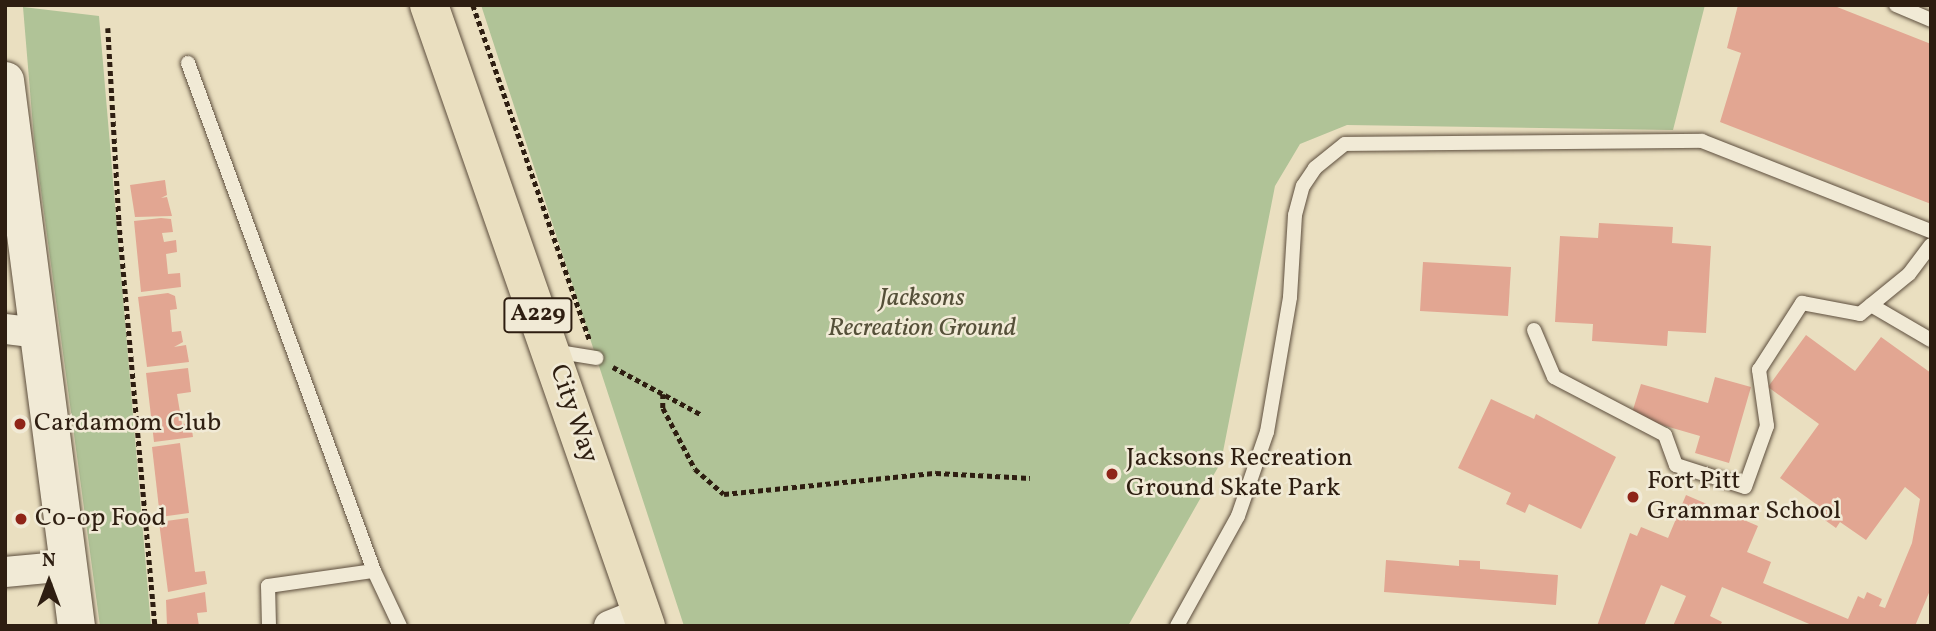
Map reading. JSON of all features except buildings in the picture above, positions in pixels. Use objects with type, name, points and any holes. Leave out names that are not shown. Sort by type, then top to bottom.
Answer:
[{"type":"main road","name":"City Way","points":[[429,5],[551,351],[632,622]]},
{"type":"street","points":[[5,80],[21,331],[68,566],[76,626]]},
{"type":"street","points":[[5,572],[68,566]]},
{"type":"lane","points":[[1896,5],[1931,20]]},
{"type":"lane","points":[[188,63],[374,571],[400,626]]},
{"type":"lane","points":[[1177,626],[1238,516],[1267,432],[1290,297],[1295,215],[1303,186],[1315,168],[1345,144],[1367,140],[1654,145],[1702,141],[1931,231]]},
{"type":"lane","points":[[1534,330],[1553,377],[1665,435],[1676,465],[1745,487],[1767,426],[1759,370],[1802,303],[1860,314],[1909,274],[1931,245]]},
{"type":"lane","points":[[1871,305],[1931,340]]},
{"type":"lane","points":[[551,351],[586,353],[596,358]]},
{"type":"lane","points":[[269,626],[268,586],[374,571]]},
{"type":"path","points":[[473,5],[596,358],[702,415]]},
{"type":"path","points":[[108,28],[119,220],[155,626]]},
{"type":"path","points":[[663,394],[670,423],[695,469],[724,494],[936,472],[1030,478]]},
{"type":"green space","name":"Jacksons Recreation Ground","points":[[481,5],[1705,5],[1673,130],[1347,125],[1300,144],[1275,186],[1221,462],[1128,626],[684,626]]},
{"type":"green space","points":[[23,7],[99,16],[151,626],[100,626],[34,139]]},
{"type":"place","name":"Cardamom Club","points":[[20,424]]},
{"type":"place","name":"Jacksons Recreation Ground Skate Park","points":[[1112,474]]},
{"type":"place","name":"Fort Pitt Grammar School","points":[[1633,497]]},
{"type":"place","name":"Co-op Food","points":[[21,519]]}]
